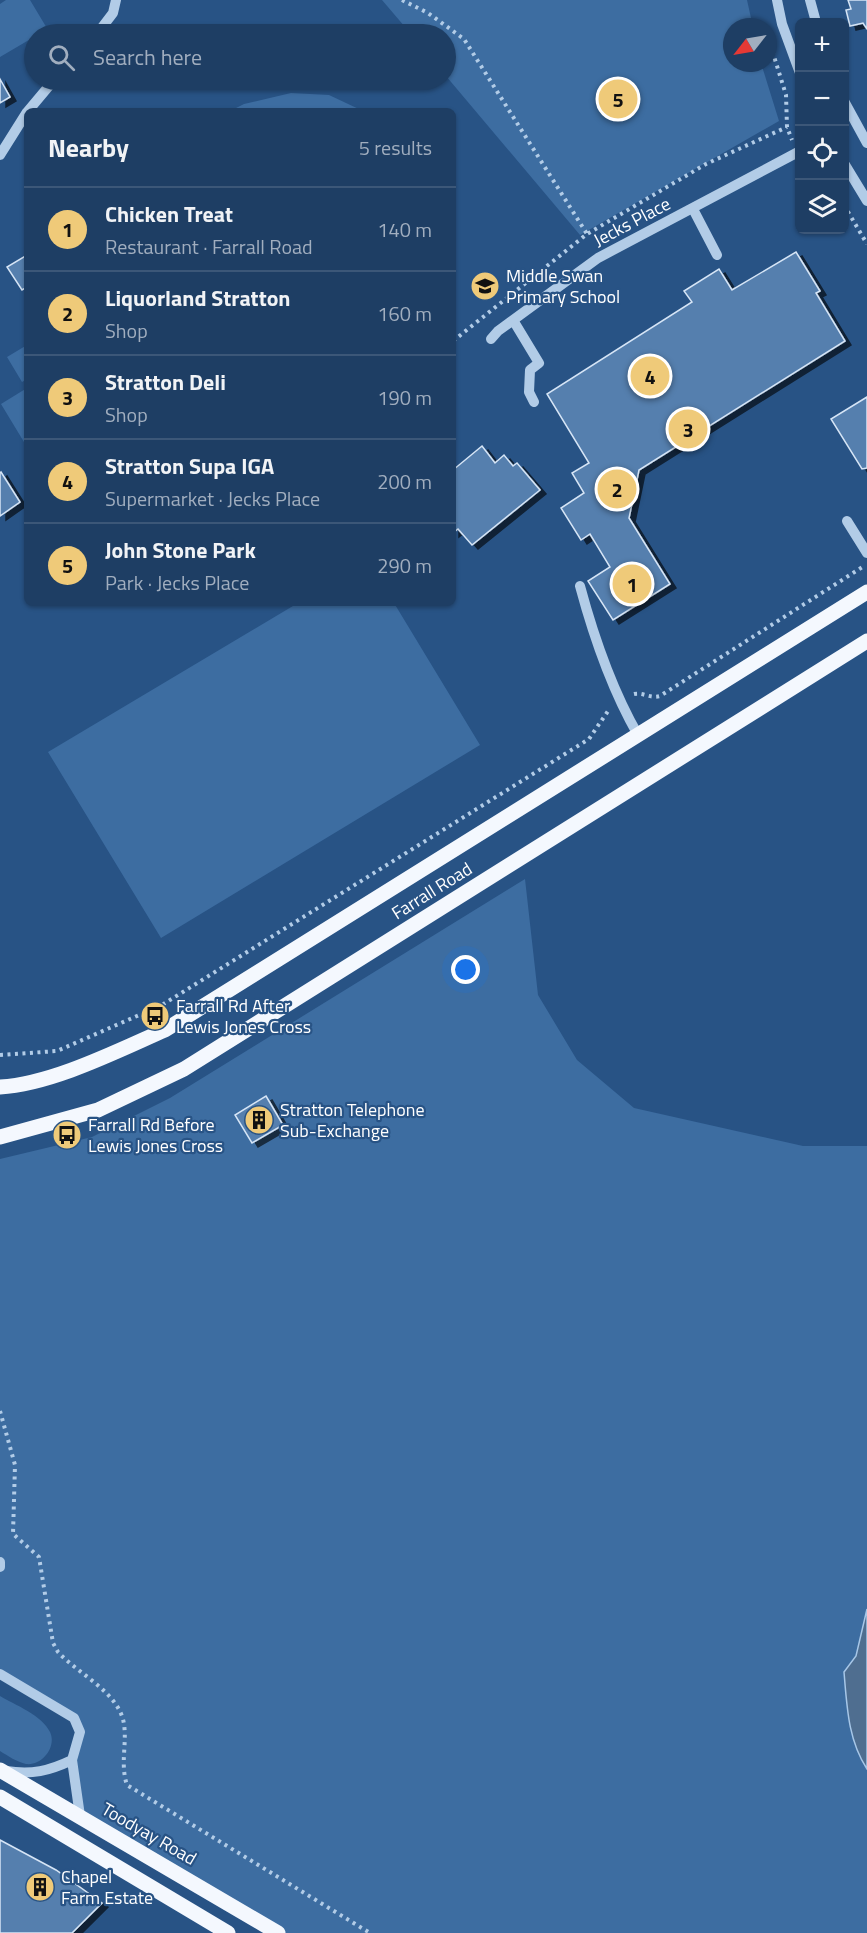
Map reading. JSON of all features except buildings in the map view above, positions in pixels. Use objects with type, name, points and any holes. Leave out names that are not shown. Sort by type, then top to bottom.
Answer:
[{"type":"main road","name":"Farrall Road","points":[[0,1087],[16,1086],[87,1063],[165,1030],[867,592]]},
{"type":"main road","name":"Farrall Road","points":[[0,1137],[98,1110],[184,1069],[867,641]]},
{"type":"main road","name":"Toodyay Road","points":[[1,1770],[278,1933]]},
{"type":"main road","points":[[0,1797],[228,1933]]},
{"type":"street","points":[[105,24],[113,13],[116,0]]},
{"type":"street","points":[[777,0],[782,24],[800,72]]},
{"type":"street","points":[[810,0],[815,18]]},
{"type":"street","points":[[30,108],[46,90]]},
{"type":"street","points":[[849,109],[867,143]]},
{"type":"street","points":[[0,155],[24,117]]},
{"type":"street","name":"Jecks Place","points":[[491,339],[513,320],[598,258],[795,153]]},
{"type":"street","points":[[849,171],[867,201]]},
{"type":"street","points":[[693,209],[717,255]]},
{"type":"street","points":[[513,320],[539,363],[530,370],[528,379],[534,402]]},
{"type":"street","points":[[847,521],[867,553]]},
{"type":"street","points":[[580,586],[600,653],[619,701],[638,735]]},
{"type":"street","points":[[0,1562],[0,1567]]},
{"type":"street","points":[[0,1674],[74,1718],[80,1732],[72,1760],[80,1816]]},
{"type":"street","points":[[1,1770],[28,1774],[49,1771],[72,1760]]},
{"type":"path","points":[[402,0],[428,13],[443,24]]},
{"type":"path","points":[[456,33],[464,39],[587,234]]},
{"type":"path","points":[[777,66],[786,95],[788,128],[795,143]]},
{"type":"path","points":[[456,339],[587,234],[706,164],[788,128]]},
{"type":"path","points":[[849,213],[867,244]]},
{"type":"path","points":[[0,1055],[57,1051],[162,1005],[589,739],[607,712],[619,701],[640,693],[654,698],[660,696],[761,629],[867,564]]},
{"type":"path","points":[[0,1411],[15,1465],[13,1534],[39,1557],[53,1643],[58,1652],[120,1709],[124,1725],[122,1769],[127,1785],[370,1933]]},
{"type":"shaded area","points":[[6,0],[30,0],[44,24],[24,24],[24,43],[0,57],[0,4]]},
{"type":"shaded area","points":[[382,0],[747,0],[751,18],[723,18],[723,72],[764,72],[779,121],[580,235],[456,88],[456,24],[402,24]]},
{"type":"shaded area","points":[[291,93],[329,95],[357,108],[236,108]]},
{"type":"shaded area","points":[[24,347],[24,381],[22,382],[7,357]]},
{"type":"shaded area","points":[[24,390],[24,442],[1,404]]},
{"type":"shaded area","points":[[293,606],[396,606],[480,745],[161,938],[48,752]]},
{"type":"shaded area","points":[[525,879],[538,995],[577,1060],[634,1108],[803,1146],[867,1146],[867,1933],[279,1933],[80,1816],[72,1760],[80,1732],[65,1712],[0,1674],[0,1159],[92,1137],[170,1098]]},
{"type":"shaded area","points":[[867,1609],[867,1769],[852,1735],[844,1672],[856,1656]]},
{"type":"shaded area","points":[[0,1696],[41,1720],[50,1732],[52,1738],[50,1749],[42,1759],[26,1764],[0,1751]]},
{"type":"place","name":"John Stone Park","points":[[618,99]]},
{"type":"place","name":"Middle Swan Primary School","points":[[485,286]]},
{"type":"place","name":"Stratton Supa IGA","points":[[650,376]]},
{"type":"place","name":"Stratton Deli","points":[[688,429]]},
{"type":"place","name":"Liquorland Stratton","points":[[617,489]]},
{"type":"place","name":"Chicken Treat","points":[[632,584]]},
{"type":"place","name":"Farrall Rd After Lewis Jones Cross","points":[[155,1016]]},
{"type":"place","name":"Stratton Telephone Sub-Exchange","points":[[259,1120]]},
{"type":"place","name":"Farrall Rd Before Lewis Jones Cross","points":[[67,1135]]},
{"type":"place","name":"Chapel Farm Estate","points":[[40,1887]]}]
